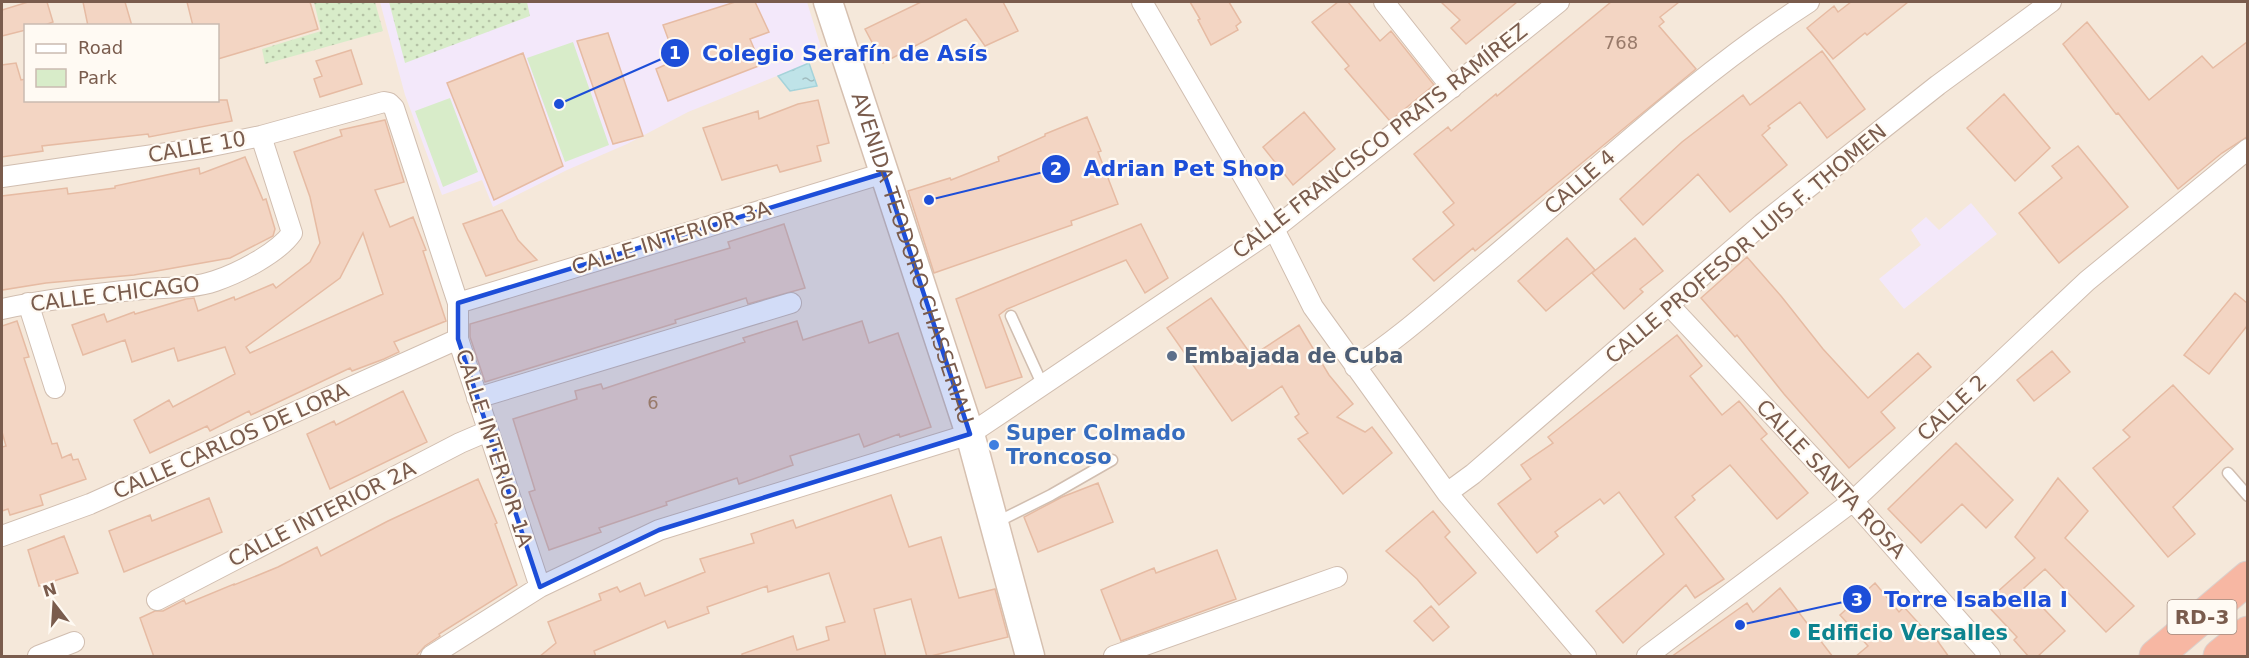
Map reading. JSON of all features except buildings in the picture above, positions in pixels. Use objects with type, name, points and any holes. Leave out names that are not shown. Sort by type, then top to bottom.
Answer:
[{"type":"highway","name":"RD-3","points":[[2156,657],[2247,578]]},
{"type":"highway","name":"RD-3","points":[[2220,657],[2247,633]]},
{"type":"street","name":"AVENIDA TEODORO CHASSERIAU","points":[[828,2],[970,434],[1030,657]]},
{"type":"street","points":[[1142,2],[1274,229],[1313,307],[1447,493],[1586,657]]},
{"type":"street","points":[[1384,2],[1452,88]]},
{"type":"street","name":"CALLE FRANCISCO PRATS RAMÍREZ","points":[[431,657],[540,587],[659,530],[970,434],[1274,229],[1559,2]]},
{"type":"street","name":"CALLE 4","points":[[1355,367],[1395,340],[1681,95],[1762,32],[1809,2]]},
{"type":"street","name":"CALLE PROFESOR LUIS F. THOMEN","points":[[1447,493],[1482,467],[1762,224],[1903,112],[2051,2]]},
{"type":"street","name":"CALLE 10","points":[[2,177],[202,148],[261,136],[384,102],[389,103]]},
{"type":"street","name":"CALLE INTERIOR 1A","points":[[389,103],[394,108],[458,303],[458,339],[540,587]]},
{"type":"street","name":"CALLE CHICAGO","points":[[2,309],[28,303],[216,281],[242,269],[285,243],[292,233],[261,136]]},
{"type":"street","name":"CALLE 2","points":[[1647,657],[1853,501],[2087,281],[2247,149]]},
{"type":"street","name":"CALLE INTERIOR 3A","points":[[458,303],[884,173]]},
{"type":"street","points":[[28,303],[55,388]]},
{"type":"street","points":[[477,398],[791,303]]},
{"type":"street","name":"CALLE SANTA ROSA","points":[[1669,305],[1853,501],[1990,657]]},
{"type":"street","name":"CALLE CARLOS DE LORA","points":[[2,536],[90,504],[458,339]]},
{"type":"street","name":"CALLE INTERIOR 2A","points":[[157,600],[460,443],[488,431]]},
{"type":"street","points":[[1114,657],[1337,577]]},
{"type":"street","points":[[38,657],[74,642]]},
{"type":"lane","points":[[1011,316],[1042,386]]},
{"type":"lane","points":[[994,523],[1051,495],[1112,460]]},
{"type":"lane","points":[[2228,472],[2247,495]]},
{"type":"highlighted area","points":[[884,173],[970,434],[659,530],[540,587],[458,339],[458,303]]},
{"type":"shaded area","points":[[2,2],[2247,2],[2247,656],[2,656]]},
{"type":"shaded area","points":[[380,2],[807,2],[824,57],[688,112],[627,144],[567,170],[493,207],[482,180],[442,195],[405,95]]},
{"type":"shaded area","points":[[1971,203],[1997,234],[1904,309],[1879,279],[1921,245],[1911,230],[1926,217],[1939,230]]},
{"type":"green space","points":[[314,2],[375,2],[383,31],[265,64],[262,49],[321,31]]},
{"type":"green space","points":[[389,2],[527,2],[530,16],[405,63]]},
{"type":"green space","points":[[573,42],[609,145],[565,162],[527,58]]},
{"type":"green space","points":[[450,98],[478,172],[443,187],[415,111]]},
{"type":"water","points":[[809,63],[817,86],[790,91],[778,76]]},
{"type":"place","name":"Colegio Serafín de Asís","points":[[559,104]]},
{"type":"place","name":"Adrian Pet Shop","points":[[929,200]]},
{"type":"place","name":"Embajada de Cuba","points":[[1172,356]]},
{"type":"place","name":"Super Colmado Troncoso","points":[[994,445]]},
{"type":"place","name":"Torre Isabella I","points":[[1740,625]]},
{"type":"place","name":"Edificio Versalles","points":[[1795,633]]}]
